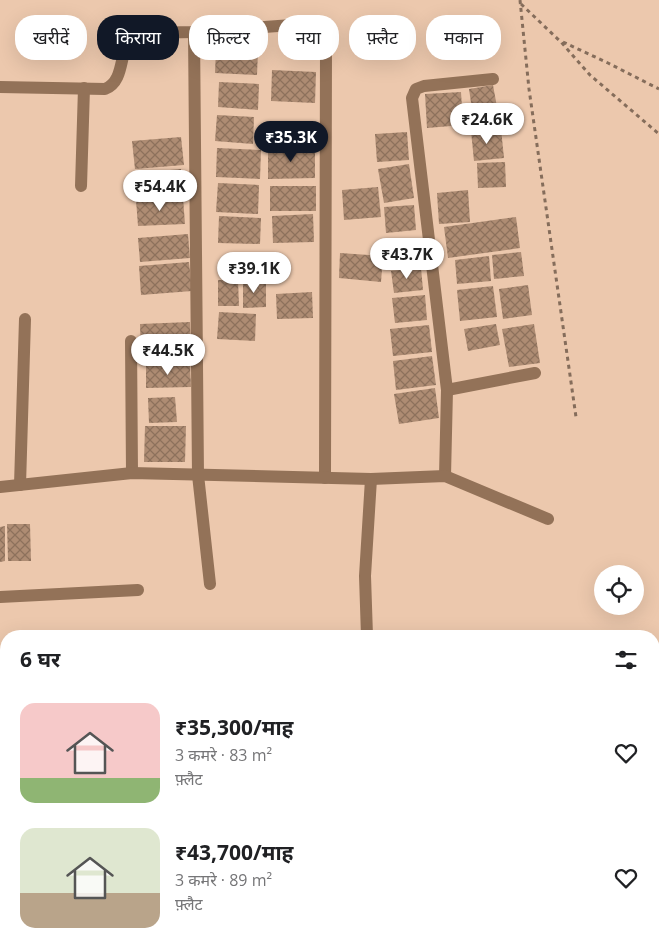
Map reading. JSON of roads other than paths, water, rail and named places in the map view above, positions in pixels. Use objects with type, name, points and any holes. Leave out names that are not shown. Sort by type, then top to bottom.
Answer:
[{"type":"street","points":[[268,27],[292,25],[319,29],[326,46],[325,478]]},
{"type":"street","points":[[0,86],[105,88],[112,86],[117,80],[125,44],[130,36],[142,33],[189,32]]},
{"type":"street","points":[[194,60],[198,475],[210,584]]},
{"type":"street","points":[[445,476],[447,390],[412,98],[416,89],[424,86],[493,79]]},
{"type":"street","points":[[81,186],[84,88]]},
{"type":"street","points":[[20,485],[25,319]]},
{"type":"street","points":[[132,341],[132,473]]},
{"type":"street","points":[[447,390],[535,373]]},
{"type":"street","points":[[0,487],[132,473],[371,479],[445,476],[548,519]]},
{"type":"street","points":[[367,630],[365,576],[371,479]]},
{"type":"street","points":[[0,597],[138,590]]}]
